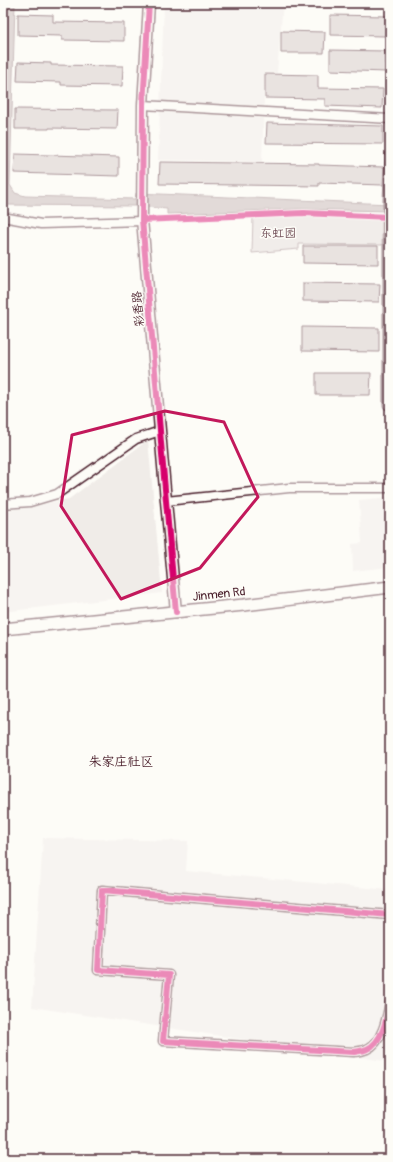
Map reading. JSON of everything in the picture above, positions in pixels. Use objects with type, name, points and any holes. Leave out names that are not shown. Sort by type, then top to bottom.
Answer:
[{"type":"main road","name":"Jinmen Rd","points":[[3,629],[244,605],[389,587]]},
{"type":"street","name":"彩香路","points":[[149,3],[143,105],[142,220],[176,612]]},
{"type":"street","points":[[143,105],[390,119]]},
{"type":"street","points":[[388,405],[388,201],[390,155]]},
{"type":"street","points":[[3,217],[40,224],[142,220]]},
{"type":"street","points":[[3,504],[30,502],[57,494],[136,439],[160,431]]},
{"type":"street","points":[[166,501],[289,488],[390,488]]},
{"type":"street","points":[[390,915],[102,890],[98,970],[169,976],[163,1041],[354,1052],[368,1049],[379,1038],[386,1023],[390,1002]]},
{"type":"highlighted area","points":[[165,411],[224,422],[258,497],[200,568],[121,599],[61,506],[72,435]]},
{"type":"shaded area","points":[[3,3],[15,3],[10,185],[15,193],[25,196],[135,199],[136,193],[390,204],[390,211],[298,209],[167,214],[167,209],[134,206],[3,205]]},
{"type":"shaded area","points":[[164,3],[283,3],[277,73],[265,72],[262,162],[158,160]]},
{"type":"shaded area","points":[[148,440],[162,593],[3,612],[3,511],[69,499]]},
{"type":"shaded area","points":[[390,497],[390,567],[353,571],[352,544],[362,543],[359,500]]},
{"type":"shaded area","points":[[43,838],[188,841],[186,871],[390,890],[390,1062],[32,1007]]},
{"type":"green space","name":"东虹园","points":[[306,215],[382,217],[382,245],[299,244],[299,249],[252,253],[253,217]]},
{"type":"building","points":[[18,14],[53,15],[53,22],[124,23],[124,41],[62,40],[62,36],[18,35]]},
{"type":"building","points":[[330,15],[387,16],[386,36],[330,35]]},
{"type":"building","points":[[281,31],[325,32],[324,53],[281,53]]},
{"type":"building","points":[[330,50],[386,51],[386,72],[330,70]]},
{"type":"building","points":[[18,62],[51,63],[51,65],[123,66],[122,86],[61,85],[61,82],[17,81]]},
{"type":"building","points":[[265,74],[318,75],[318,88],[383,89],[382,108],[325,106],[325,99],[265,98]]},
{"type":"building","points":[[15,109],[118,110],[117,129],[15,129]]},
{"type":"building","points":[[267,123],[383,126],[383,144],[266,143]]},
{"type":"building","points":[[15,154],[119,157],[119,176],[14,173]]},
{"type":"building","points":[[160,162],[319,164],[384,167],[383,185],[319,183],[319,186],[159,184]]},
{"type":"building","points":[[303,246],[378,246],[378,264],[303,263]]},
{"type":"building","points":[[303,283],[380,284],[379,302],[303,301]]},
{"type":"building","points":[[302,327],[379,328],[379,352],[302,351]]},
{"type":"building","points":[[316,373],[371,373],[370,395],[316,395]]},
{"type":"cycle path","points":[[149,3],[143,105],[142,219],[176,612]]},
{"type":"cycle path","points":[[142,220],[304,213],[388,217]]},
{"type":"cycle path","points":[[390,915],[102,890],[98,970],[169,975],[163,1041],[354,1052],[362,1051],[372,1046],[381,1035],[390,1002]]},
{"type":"district","name":"朱家庄社区","points":[[121,761]]}]
